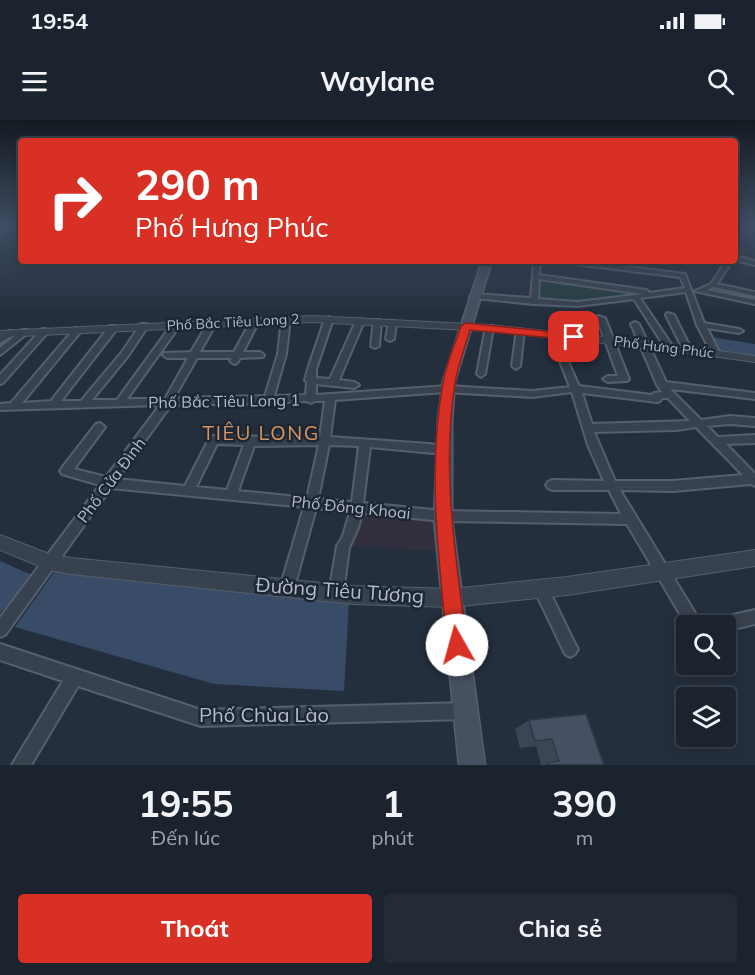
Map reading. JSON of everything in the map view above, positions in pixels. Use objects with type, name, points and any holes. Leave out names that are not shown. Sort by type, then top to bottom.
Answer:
[{"type":"main road","points":[[472,765],[443,516],[444,450],[448,390],[474,296],[486,264]]},
{"type":"street","points":[[738,259],[755,263]]},
{"type":"street","points":[[534,302],[537,264]]},
{"type":"street","points":[[591,264],[683,275],[701,325],[715,352]]},
{"type":"street","points":[[702,291],[713,285],[727,264]]},
{"type":"street","points":[[536,277],[658,294]]},
{"type":"street","points":[[713,285],[755,294]]},
{"type":"street","points":[[474,296],[534,302],[592,304],[658,294],[702,291],[755,302]]},
{"type":"street","points":[[636,297],[669,347]]},
{"type":"street","points":[[670,315],[687,349]]},
{"type":"street","points":[[560,316],[560,336],[565,364],[576,389],[600,462],[630,519],[689,615]]},
{"type":"street","points":[[601,318],[624,379],[608,379]]},
{"type":"street","points":[[268,401],[282,354],[286,319]]},
{"type":"street","name":"Phố Bắc Tiêu Long 2","points":[[0,334],[286,319],[466,326]]},
{"type":"street","points":[[311,400],[310,380],[329,319]]},
{"type":"street","points":[[235,359],[255,321]]},
{"type":"street","points":[[333,383],[360,321]]},
{"type":"street","points":[[375,346],[377,322]]},
{"type":"street","name":"Phố Cửa Đình","points":[[0,630],[167,403],[212,323]]},
{"type":"street","points":[[390,339],[392,323]]},
{"type":"street","points":[[635,324],[662,385],[669,395],[754,480]]},
{"type":"street","points":[[120,402],[176,325]]},
{"type":"street","points":[[666,325],[676,326]]},
{"type":"street","points":[[701,325],[739,331]]},
{"type":"street","points":[[84,403],[125,354],[144,326]]},
{"type":"street","name":"Phố Hưng Phúc","points":[[466,326],[715,352],[755,359]]},
{"type":"street","points":[[54,404],[113,328]]},
{"type":"street","points":[[481,374],[489,328]]},
{"type":"street","points":[[13,406],[78,330]]},
{"type":"street","points":[[0,381],[45,331]]},
{"type":"street","points":[[516,366],[520,331]]},
{"type":"street","points":[[0,352],[25,332]]},
{"type":"street","points":[[0,341],[12,333]]},
{"type":"street","points":[[167,355],[235,359],[260,355]]},
{"type":"street","points":[[310,380],[354,385]]},
{"type":"street","points":[[662,385],[755,396]]},
{"type":"street","name":"Phố Bắc Tiêu Long 1","points":[[0,407],[120,402],[311,400],[448,390],[532,393],[576,389],[657,399],[657,395],[669,395]]},
{"type":"street","points":[[287,588],[312,503],[325,441],[330,399]]},
{"type":"street","points":[[588,428],[699,425],[730,420],[755,422]]},
{"type":"street","name":"Phố Đồng Khoai","points":[[100,427],[66,471],[109,483],[443,516],[630,519]]},
{"type":"street","points":[[716,441],[755,439]]},
{"type":"street","points":[[188,491],[214,440],[250,443],[325,441],[444,450]]},
{"type":"street","points":[[231,495],[250,443]]},
{"type":"street","points":[[336,593],[343,546],[349,540],[356,507],[365,443]]},
{"type":"street","points":[[552,485],[673,486],[754,480]]},
{"type":"street","name":"Đường Tiêu Tương","points":[[0,542],[49,562],[336,593],[451,598],[541,589],[755,558]]},
{"type":"street","points":[[541,589],[570,649]]},
{"type":"street","points":[[736,621],[755,617]]},
{"type":"street","name":"Phố Chùa Lào","points":[[0,652],[201,718],[465,711]]},
{"type":"street","points":[[21,765],[74,677]]},
{"type":"shaded area","points":[[358,508],[432,518],[434,551],[351,546]]},
{"type":"green space","points":[[538,281],[620,290],[631,296],[586,303],[543,300],[538,299]]},
{"type":"water","points":[[711,337],[755,344],[755,356],[718,352]]},
{"type":"water","points":[[0,561],[34,576],[0,613]]},
{"type":"water","points":[[55,571],[349,601],[344,691],[214,684],[15,627]]},
{"type":"building","points":[[586,714],[604,765],[548,765],[547,763],[559,761],[552,739],[535,741],[529,720]]},
{"type":"district","name":"TIÊU LONG","points":[[261,432]]},
{"type":"route","points":[[457,645],[443,520],[445,421],[449,381],[466,326],[574,337]]}]
